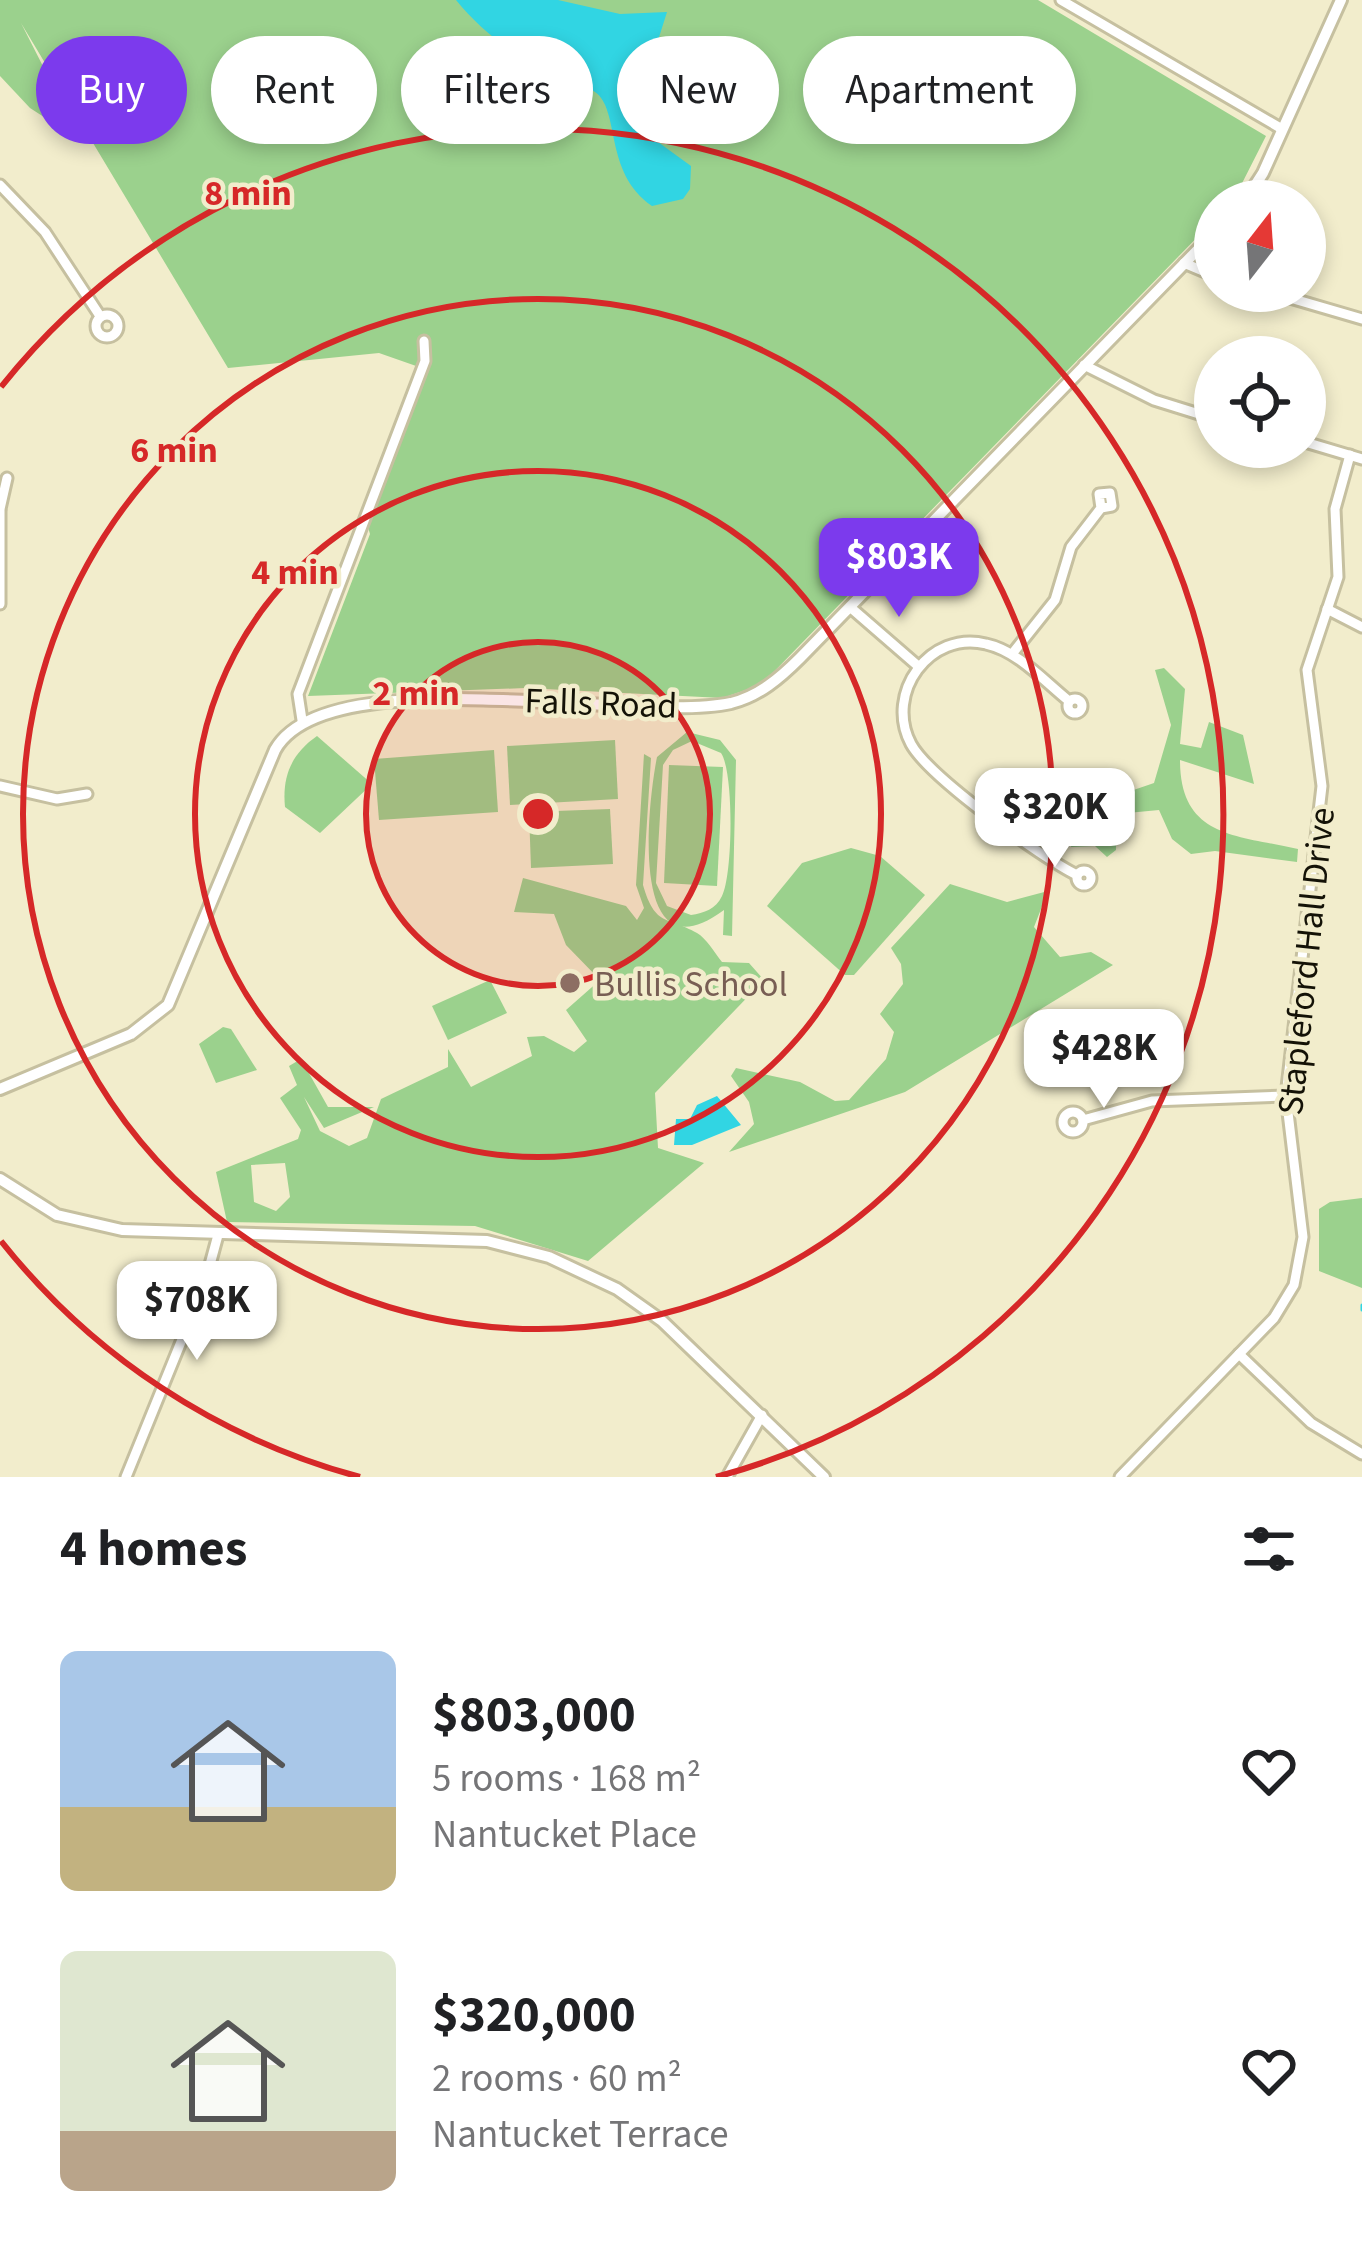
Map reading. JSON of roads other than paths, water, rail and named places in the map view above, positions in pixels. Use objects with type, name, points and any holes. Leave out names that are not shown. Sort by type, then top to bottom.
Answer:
[{"type":"main road","points":[[1256,180],[1341,0]]},
{"type":"main road","name":"Falls Road","points":[[302,720],[339,709],[497,698],[730,703],[775,681],[1194,253]]},
{"type":"main road","points":[[0,1089],[131,1034],[168,1005],[275,750],[302,720]]},
{"type":"main road","points":[[0,1179],[57,1215],[92,1226],[487,1241],[534,1252],[592,1275],[646,1308],[824,1477]]},
{"type":"street","points":[[1061,0],[1282,129]]},
{"type":"street","points":[[0,185],[45,232],[100,316]]},
{"type":"street","points":[[1184,263],[1194,267]]},
{"type":"street","points":[[1326,306],[1361,314]]},
{"type":"street","points":[[302,720],[298,694],[425,361],[424,341]]},
{"type":"street","points":[[1084,365],[1154,400],[1194,412]]},
{"type":"street","points":[[1326,448],[1362,459]]},
{"type":"street","name":"Stapleford Hall Drive","points":[[1120,1477],[1280,1310],[1302,1255],[1286,1096],[1322,786],[1307,670],[1339,569],[1335,509],[1350,455]]},
{"type":"street","points":[[0,604],[0,510],[7,478]]},
{"type":"street","points":[[1012,654],[1055,600],[1071,548],[1101,508]]},
{"type":"street","points":[[850,607],[918,667]]},
{"type":"street","points":[[1327,609],[1362,627]]},
{"type":"street","points":[[1069,701],[1012,654],[965,642],[945,647],[918,667],[906,690],[903,716],[917,752],[1041,855],[1077,875]]},
{"type":"street","points":[[0,786],[57,799],[87,794]]},
{"type":"street","points":[[1083,1120],[1152,1101],[1286,1096]]},
{"type":"street","points":[[126,1477],[205,1283],[218,1234]]},
{"type":"street","points":[[1239,1354],[1310,1423],[1362,1454]]},
{"type":"street","points":[[727,1477],[762,1415]]},
{"type":"water","points":[[456,0],[558,0],[620,14],[667,12],[659,36],[617,36],[617,144],[661,144],[691,166],[690,189],[683,199],[652,206],[626,176],[608,113],[593,91],[593,36],[492,36]]},
{"type":"water","points":[[717,1096],[741,1125],[692,1145],[674,1145],[676,1119],[690,1119],[697,1105]]},
{"type":"waterway","points":[[1362,1305],[1362,1310]]},
{"type":"place","name":"Bullis School","points":[[570,983]]}]
